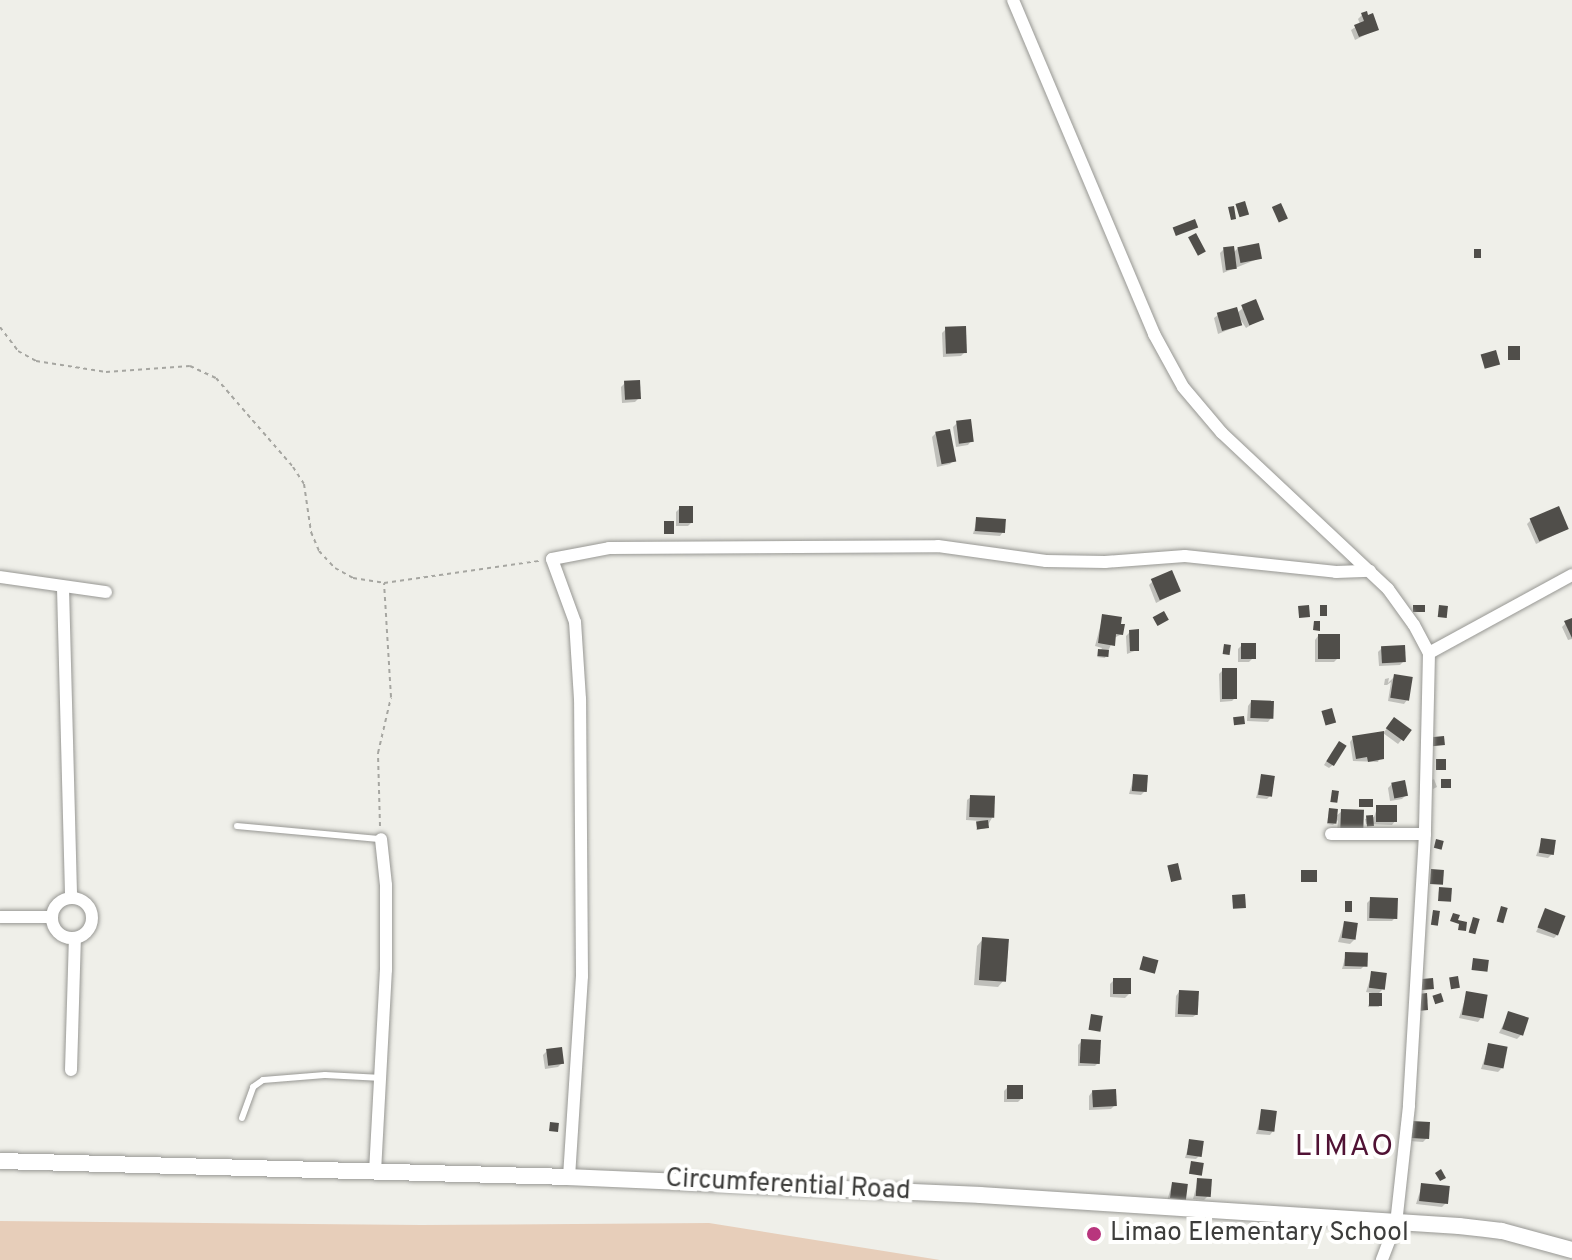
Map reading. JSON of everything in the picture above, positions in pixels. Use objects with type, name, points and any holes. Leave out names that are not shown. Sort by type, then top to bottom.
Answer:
[{"type":"main road","name":"Circumferential Road","points":[[0,1161],[569,1177],[980,1195],[1502,1231],[1572,1250]]},
{"type":"street","points":[[1013,0],[1154,334],[1183,387],[1222,433],[1370,571],[1402,606],[1429,653],[1425,834],[1409,1106],[1396,1223],[1382,1260]]},
{"type":"street","points":[[569,1177],[582,976],[580,699],[575,622],[552,559],[609,548],[938,546],[1046,561],[1105,562],[1185,556],[1336,572],[1370,571]]},
{"type":"street","points":[[1429,653],[1572,575]]},
{"type":"street","points":[[0,577],[106,592]]},
{"type":"street","points":[[63,588],[71,898]]},
{"type":"street","points":[[1331,834],[1425,834]]},
{"type":"street","points":[[375,1172],[382,1078],[386,885],[381,839]]},
{"type":"street","points":[[71,898],[89,906],[93,916],[84,935],[75,938],[63,936],[55,929],[52,917],[61,901],[71,898]]},
{"type":"street","points":[[0,917],[52,917]]},
{"type":"street","points":[[71,1070],[75,938]]},
{"type":"lane","points":[[237,826],[381,839]]},
{"type":"lane","points":[[242,1118],[253,1087],[263,1080],[325,1075],[382,1078]]},
{"type":"path","points":[[0,327],[18,351],[36,361],[106,372],[148,371],[175,366],[205,370],[216,378],[304,484],[311,532],[319,551],[335,568],[353,578],[384,583],[552,559]]},
{"type":"path","points":[[381,839],[378,753],[391,697],[384,583]]},
{"type":"shaded area","points":[[0,1221],[421,1225],[709,1223],[940,1260],[0,1260]]},
{"type":"building","points":[[1367,11],[1368,15],[1373,13],[1379,30],[1359,37],[1354,25],[1364,21],[1361,13]]},
{"type":"building","points":[[1245,201],[1249,214],[1240,217],[1235,204]]},
{"type":"building","points":[[1281,203],[1288,219],[1279,223],[1272,207]]},
{"type":"building","points":[[1234,206],[1236,219],[1231,220],[1228,207]]},
{"type":"building","points":[[1195,219],[1198,227],[1176,236],[1173,228]]},
{"type":"building","points":[[1196,233],[1206,252],[1198,256],[1188,237]]},
{"type":"building","points":[[1259,243],[1262,259],[1240,263],[1237,247]]},
{"type":"building","points":[[1234,246],[1237,269],[1226,270],[1223,247]]},
{"type":"building","points":[[1474,249],[1481,249],[1481,258],[1474,258]]},
{"type":"building","points":[[1256,299],[1264,319],[1249,325],[1241,305]]},
{"type":"building","points":[[1237,307],[1242,325],[1222,331],[1217,313]]},
{"type":"building","points":[[966,326],[967,353],[946,354],[945,327]]},
{"type":"building","points":[[1508,346],[1520,346],[1520,360],[1508,360]]},
{"type":"building","points":[[1496,350],[1500,364],[1485,369],[1481,354]]},
{"type":"building","points":[[640,380],[641,399],[625,400],[624,381]]},
{"type":"building","points":[[971,419],[974,442],[959,444],[956,421]]},
{"type":"building","points":[[950,429],[956,461],[942,464],[935,432]]},
{"type":"building","points":[[679,506],[693,506],[693,523],[679,523]]},
{"type":"building","points":[[1559,506],[1569,529],[1539,542],[1530,519]]},
{"type":"building","points":[[976,517],[1006,519],[1005,533],[975,531]]},
{"type":"building","points":[[664,521],[674,521],[674,534],[664,534]]},
{"type":"building","points":[[1172,570],[1181,591],[1160,600],[1151,579]]},
{"type":"building","points":[[1309,605],[1310,617],[1299,618],[1298,606]]},
{"type":"building","points":[[1320,605],[1327,605],[1327,616],[1320,616]]},
{"type":"building","points":[[1413,605],[1425,605],[1425,612],[1413,612]]},
{"type":"building","points":[[1439,605],[1448,606],[1447,618],[1438,617]]},
{"type":"building","points":[[1164,611],[1169,620],[1157,626],[1153,617]]},
{"type":"building","points":[[1102,614],[1122,617],[1121,624],[1125,624],[1123,635],[1116,634],[1115,646],[1098,643]]},
{"type":"building","points":[[1572,618],[1572,638],[1564,621]]},
{"type":"building","points":[[1314,621],[1320,621],[1320,631],[1313,630]]},
{"type":"building","points":[[1139,629],[1139,651],[1130,651],[1129,630]]},
{"type":"building","points":[[1318,634],[1340,634],[1340,659],[1318,659]]},
{"type":"building","points":[[1241,643],[1256,643],[1256,659],[1241,659]]},
{"type":"building","points":[[1224,644],[1231,645],[1230,655],[1223,654]]},
{"type":"building","points":[[1405,645],[1406,662],[1382,663],[1381,646]]},
{"type":"building","points":[[1098,649],[1109,650],[1108,657],[1097,656]]},
{"type":"building","points":[[1222,668],[1237,668],[1237,699],[1222,699]]},
{"type":"building","points":[[1394,674],[1413,677],[1409,701],[1390,698]]},
{"type":"building","points":[[1251,700],[1274,701],[1273,719],[1250,718]]},
{"type":"building","points":[[1332,708],[1336,722],[1326,725],[1321,711]]},
{"type":"building","points":[[1244,716],[1245,724],[1234,725],[1233,717]]},
{"type":"building","points":[[1394,717],[1412,730],[1404,741],[1386,728]]},
{"type":"building","points":[[1384,731],[1384,759],[1368,762],[1367,757],[1356,759],[1352,736]]},
{"type":"building","points":[[1444,736],[1445,745],[1432,746],[1431,737]]},
{"type":"building","points":[[1339,741],[1347,746],[1334,766],[1326,761]]},
{"type":"building","points":[[1436,759],[1446,759],[1446,770],[1436,770]]},
{"type":"building","points":[[1133,774],[1148,775],[1147,792],[1132,791]]},
{"type":"building","points":[[1261,774],[1275,776],[1272,797],[1258,795]]},
{"type":"building","points":[[1441,779],[1451,779],[1451,788],[1441,788]]},
{"type":"building","points":[[1405,780],[1408,796],[1394,798],[1391,783]]},
{"type":"building","points":[[1332,790],[1339,791],[1337,803],[1330,802]]},
{"type":"building","points":[[970,795],[995,796],[994,818],[969,817]]},
{"type":"building","points":[[1359,799],[1373,799],[1373,807],[1359,807]]},
{"type":"building","points":[[1376,805],[1397,805],[1397,822],[1376,822]]},
{"type":"building","points":[[1329,808],[1338,809],[1336,824],[1327,823]]},
{"type":"building","points":[[1341,809],[1364,810],[1363,830],[1340,829]]},
{"type":"building","points":[[1373,815],[1374,826],[1367,827],[1366,816]]},
{"type":"building","points":[[988,820],[989,828],[977,829],[976,821]]},
{"type":"building","points":[[1541,838],[1556,840],[1554,855],[1539,853]]},
{"type":"building","points":[[1436,839],[1444,841],[1442,850],[1434,848]]},
{"type":"building","points":[[1178,863],[1182,880],[1171,882],[1167,865]]},
{"type":"building","points":[[1431,869],[1444,870],[1443,885],[1430,884]]},
{"type":"building","points":[[1301,870],[1317,870],[1317,882],[1301,882]]},
{"type":"building","points":[[1439,887],[1452,888],[1451,902],[1438,901]]},
{"type":"building","points":[[1245,894],[1246,908],[1233,909],[1232,895]]},
{"type":"building","points":[[1370,897],[1398,898],[1397,919],[1369,918]]},
{"type":"building","points":[[1345,901],[1352,901],[1352,912],[1345,912]]},
{"type":"building","points":[[1501,906],[1508,908],[1503,923],[1497,921]]},
{"type":"building","points":[[1545,908],[1566,916],[1558,935],[1537,928]]},
{"type":"building","points":[[1433,910],[1440,911],[1438,926],[1431,925]]},
{"type":"building","points":[[1453,913],[1460,915],[1458,920],[1467,922],[1466,931],[1458,930],[1459,924],[1450,921]]},
{"type":"building","points":[[1473,917],[1480,919],[1475,934],[1469,932]]},
{"type":"building","points":[[1344,921],[1358,923],[1355,940],[1342,938]]},
{"type":"building","points":[[982,937],[1009,939],[1006,982],[979,980]]},
{"type":"building","points":[[1345,952],[1368,953],[1367,967],[1345,966]]},
{"type":"building","points":[[1143,956],[1158,960],[1155,974],[1139,970]]},
{"type":"building","points":[[1473,958],[1489,960],[1487,972],[1472,970]]},
{"type":"building","points":[[1371,971],[1387,973],[1385,990],[1369,988]]},
{"type":"building","points":[[1458,976],[1460,988],[1451,989],[1449,977]]},
{"type":"building","points":[[1113,978],[1131,978],[1131,994],[1113,994]]},
{"type":"building","points":[[1433,978],[1434,989],[1420,990],[1419,979]]},
{"type":"building","points":[[1179,990],[1199,991],[1198,1015],[1178,1014]]},
{"type":"building","points":[[1466,991],[1488,995],[1483,1018],[1462,1015]]},
{"type":"building","points":[[1369,993],[1382,993],[1382,1006],[1369,1006]]},
{"type":"building","points":[[1427,993],[1428,1010],[1418,1011],[1418,994]]},
{"type":"building","points":[[1441,993],[1444,1002],[1435,1004],[1432,996]]},
{"type":"building","points":[[1508,1011],[1529,1018],[1523,1036],[1502,1029]]},
{"type":"building","points":[[1091,1014],[1103,1016],[1100,1032],[1088,1030]]},
{"type":"building","points":[[1081,1039],[1101,1040],[1100,1064],[1080,1063]]},
{"type":"building","points":[[1488,1043],[1508,1047],[1503,1068],[1484,1065]]},
{"type":"building","points":[[562,1047],[564,1064],[548,1066],[546,1049]]},
{"type":"building","points":[[1007,1085],[1023,1085],[1023,1099],[1007,1099]]},
{"type":"building","points":[[1116,1089],[1117,1106],[1093,1107],[1092,1090]]},
{"type":"building","points":[[1261,1109],[1277,1111],[1274,1132],[1258,1130]]},
{"type":"building","points":[[1412,1121],[1430,1122],[1429,1139],[1411,1138]]},
{"type":"building","points":[[550,1122],[559,1123],[558,1132],[549,1131]]},
{"type":"building","points":[[1189,1139],[1204,1141],[1202,1157],[1187,1155]]},
{"type":"building","points":[[1191,1161],[1204,1163],[1202,1176],[1189,1174]]},
{"type":"building","points":[[1441,1169],[1446,1178],[1440,1181],[1435,1173]]},
{"type":"building","points":[[1197,1178],[1212,1179],[1211,1197],[1196,1196]]},
{"type":"building","points":[[1172,1182],[1188,1184],[1186,1200],[1170,1198]]},
{"type":"building","points":[[1421,1183],[1450,1186],[1448,1204],[1419,1201]]},
{"type":"place","name":"Limao Elementary School","points":[[1094,1234]]},
{"type":"district","name":"LIMAO","points":[[1345,1148]]}]
